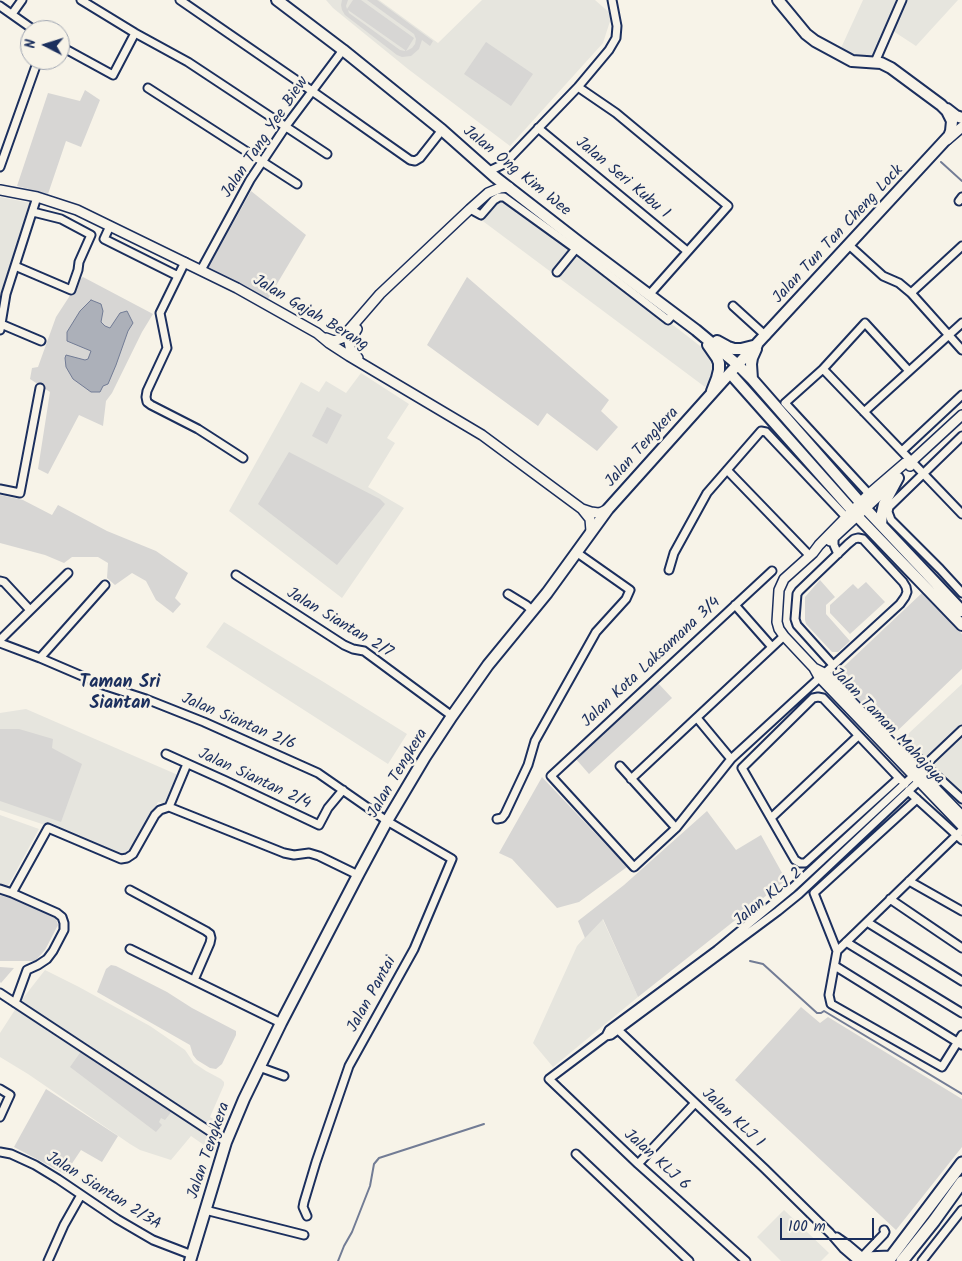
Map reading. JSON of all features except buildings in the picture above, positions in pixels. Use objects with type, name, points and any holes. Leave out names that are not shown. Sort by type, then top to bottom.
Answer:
[{"type":"main road","name":"Jalan Ong Kim Wee","points":[[277,0],[343,50],[442,130],[578,246],[674,313],[738,365],[881,525],[962,610]]},
{"type":"main road","points":[[778,0],[806,34],[815,41],[852,61],[875,62],[891,68],[956,116],[962,118]]},
{"type":"main road","points":[[944,107],[952,120],[951,132],[946,140]]},
{"type":"main road","name":"Jalan Tun Tan Cheng Lock","points":[[738,365],[946,140]]},
{"type":"main road","points":[[696,330],[728,347],[741,349],[757,346]]},
{"type":"main road","points":[[696,330],[714,352],[718,363],[717,378],[709,396]]},
{"type":"main road","points":[[752,379],[751,364],[757,346]]},
{"type":"main road","name":"Jalan Tengkera","points":[[191,1258],[226,1142],[236,1116],[281,1023],[358,875],[425,757],[488,664],[533,611],[608,509],[738,365]]},
{"type":"main road","points":[[730,374],[852,514],[962,625]]},
{"type":"main road","points":[[709,396],[727,385],[736,385],[744,388]]},
{"type":"main road","points":[[881,525],[884,504],[898,478]]},
{"type":"main road","points":[[894,1260],[962,1163]]},
{"type":"main road","points":[[863,1259],[894,1260],[934,1221],[962,1182]]},
{"type":"street","points":[[12,14],[22,0]]},
{"type":"street","points":[[81,0],[188,62],[328,154]]},
{"type":"street","points":[[180,0],[410,160],[415,161],[420,158],[442,130]]},
{"type":"street","points":[[489,171],[504,164],[578,87],[609,50],[616,38],[617,26],[612,0]]},
{"type":"street","points":[[875,62],[902,0]]},
{"type":"street","points":[[0,6],[20,20]]},
{"type":"street","points":[[70,51],[113,75],[135,33]]},
{"type":"street","name":"Jalan Tang Yee Biew","points":[[201,270],[262,161],[343,50]]},
{"type":"street","points":[[0,167],[34,70]]},
{"type":"street","points":[[578,87],[616,113],[728,206],[649,295]]},
{"type":"street","points":[[148,88],[297,184]]},
{"type":"street","name":"Jalan Tun Tan Cheng Lock","points":[[946,140],[962,127]]},
{"type":"street","name":"Jalan Seri Kubu 1","points":[[538,128],[687,251]]},
{"type":"street","points":[[499,180],[504,164]]},
{"type":"street","points":[[317,333],[334,341],[342,338],[380,294],[470,209],[495,189],[509,187]]},
{"type":"street","name":"Jalan Gajah Berang","points":[[0,190],[37,197],[77,210],[237,288],[317,333],[329,343],[482,435],[582,509]]},
{"type":"street","points":[[37,197],[6,294],[0,327],[40,341]]},
{"type":"street","points":[[470,209],[481,215],[494,200],[504,197],[578,246],[668,320],[674,313]]},
{"type":"street","points":[[15,266],[71,290],[79,262],[91,235],[61,219],[32,212]]},
{"type":"street","points":[[110,226],[104,239],[178,276]]},
{"type":"street","points":[[557,272],[578,246]]},
{"type":"street","points":[[850,246],[883,276],[899,283],[911,293],[962,350]]},
{"type":"street","points":[[911,293],[962,246]]},
{"type":"street","points":[[185,262],[160,313],[167,348],[147,391],[147,402],[198,429],[243,458]]},
{"type":"street","points":[[733,306],[766,336]]},
{"type":"street","points":[[361,316],[349,342],[349,348],[354,355],[370,367]]},
{"type":"street","points":[[864,412],[962,323]]},
{"type":"street","points":[[869,494],[785,403],[823,368],[865,324],[910,371]]},
{"type":"street","points":[[823,368],[960,509]]},
{"type":"street","points":[[0,489],[20,493],[40,388]]},
{"type":"street","points":[[902,451],[962,396]]},
{"type":"street","points":[[669,570],[674,553],[707,493],[761,432],[766,432],[852,514],[898,478],[912,461],[962,415]]},
{"type":"street","points":[[962,436],[889,507],[891,520],[962,593]]},
{"type":"street","points":[[863,505],[869,494],[905,463],[912,461]]},
{"type":"street","points":[[728,470],[812,554]]},
{"type":"street","points":[[582,509],[598,513],[608,509]]},
{"type":"street","points":[[582,509],[590,519],[591,531]]},
{"type":"street","name":"Jalan Taman Mahajaya","points":[[812,554],[834,537],[852,514]]},
{"type":"street","name":"Jalan Taman Mahajaya","points":[[852,514],[784,579],[780,587],[776,622],[784,636],[814,668],[962,816]]},
{"type":"street","points":[[834,537],[834,545],[838,554]]},
{"type":"street","points":[[620,766],[676,828],[731,759],[905,598],[907,592],[903,582],[863,539],[854,539],[797,594],[795,620],[797,626],[832,665]]},
{"type":"street","points":[[497,819],[502,818],[506,814],[528,765],[535,741],[596,632],[626,599],[630,590],[576,552]]},
{"type":"street","name":"Jalan Kota Laksamana 3/4","points":[[676,828],[634,867],[551,776],[772,571]]},
{"type":"street","points":[[0,642],[68,573]]},
{"type":"street","name":"Jalan Siantan 2/7","points":[[236,575],[344,645],[352,649],[364,651],[452,716]]},
{"type":"street","points":[[0,581],[4,582],[30,610]]},
{"type":"street","points":[[40,658],[105,585]]},
{"type":"street","points":[[508,594],[533,611]]},
{"type":"street","points":[[736,605],[772,647]]},
{"type":"street","points":[[631,779],[784,636]]},
{"type":"street","name":"Jalan Siantan 2/6","points":[[0,642],[103,685],[146,698],[318,773],[387,821]]},
{"type":"street","name":"Jalan Taman Mahajaya","points":[[821,675],[908,760],[962,826]]},
{"type":"street","points":[[837,951],[909,881],[960,835],[917,799],[899,778],[823,698],[818,696],[813,698],[742,768],[795,860],[805,863],[899,778]]},
{"type":"street","points":[[697,718],[731,759]]},
{"type":"street","name":"Jalan KLJ 2","points":[[549,1079],[606,1036],[611,1035],[616,1028],[718,952],[799,894],[962,730]]},
{"type":"street","points":[[771,818],[858,736]]},
{"type":"street","points":[[902,740],[919,774],[962,799]]},
{"type":"street","name":"Jalan Siantan 2/4","points":[[166,754],[319,825],[328,808],[344,790]]},
{"type":"street","points":[[169,808],[186,764]]},
{"type":"street","points":[[917,799],[814,893],[837,951],[829,995],[831,1004],[942,1068],[960,1044],[962,1035]]},
{"type":"street","points":[[12,893],[48,828],[122,859],[133,854],[155,815],[160,810],[169,808],[284,853],[294,855],[309,853],[319,856],[358,875]]},
{"type":"street","name":"Jalan Pantai","points":[[307,1216],[303,1207],[304,1202],[349,1066],[414,949],[452,859],[387,821]]},
{"type":"street","points":[[909,881],[962,911]]},
{"type":"street","points":[[0,889],[57,913],[62,917],[64,923],[64,930],[47,959],[27,970],[14,1003]]},
{"type":"street","points":[[130,890],[210,934],[210,943],[194,980]]},
{"type":"street","points":[[890,899],[962,948]]},
{"type":"street","points":[[867,922],[962,981]]},
{"type":"street","points":[[846,942],[962,1013]]},
{"type":"street","points":[[130,949],[281,1023]]},
{"type":"street","points":[[835,966],[960,1044]]},
{"type":"street","points":[[0,993],[226,1142]]},
{"type":"street","name":"Jalan KLJ 1","points":[[616,1028],[830,1233],[847,1244],[863,1259]]},
{"type":"street","points":[[259,1067],[284,1076]]},
{"type":"street","name":"Jalan KLJ 6","points":[[549,1079],[638,1164],[746,1261]]},
{"type":"street","points":[[0,1088],[10,1095],[0,1117]]},
{"type":"street","points":[[638,1164],[695,1103]]},
{"type":"street","name":"Jalan Siantan 2/3A","points":[[0,1152],[11,1154],[35,1165],[117,1219],[153,1240],[191,1258]]},
{"type":"street","points":[[576,1154],[689,1261]]},
{"type":"street","points":[[48,1261],[81,1195]]},
{"type":"street","points":[[206,1210],[304,1235]]},
{"type":"street","points":[[922,1261],[962,1210]]},
{"type":"street","points":[[863,1259],[884,1234],[884,1230]]},
{"type":"shaded area","points":[[326,0],[379,0],[438,43],[482,0],[595,0],[612,15],[603,43],[510,146],[408,69],[333,8]]},
{"type":"shaded area","points":[[342,0],[348,0],[347,9],[353,0],[361,0],[414,38],[406,51],[415,44],[414,34],[367,0],[377,0],[433,41],[430,46],[422,40],[419,49],[411,56],[402,57],[345,15],[341,5]],"holes":[[[348,10],[405,50],[400,50],[349,13]]]},
{"type":"shaded area","points":[[863,0],[958,0],[916,46],[890,29],[879,57],[860,59],[841,48]]},
{"type":"shaded area","points":[[486,42],[533,74],[511,106],[464,74]]},
{"type":"shaded area","points":[[85,90],[100,100],[81,147],[66,141],[48,194],[17,186],[48,93],[80,101]]},
{"type":"shaded area","points":[[251,191],[306,235],[268,299],[208,268]]},
{"type":"shaded area","points":[[503,193],[713,356],[716,372],[705,387],[476,216],[493,195]]},
{"type":"shaded area","points":[[0,197],[31,203],[0,312]]},
{"type":"shaded area","points":[[83,277],[153,314],[106,401],[103,426],[79,415],[48,474],[38,469],[50,392],[30,379],[32,368],[38,367],[56,317],[76,282]]},
{"type":"shaded area","points":[[467,277],[609,400],[601,411],[618,427],[597,451],[547,413],[538,426],[427,345]]},
{"type":"shaded area","points":[[91,300],[101,304],[103,311],[101,322],[105,326],[110,328],[120,313],[127,311],[133,323],[128,331],[108,384],[103,386],[100,392],[91,392],[73,379],[66,367],[65,358],[66,355],[85,360],[88,359],[91,351],[67,341],[67,332],[80,311]]},
{"type":"shaded area","points":[[361,373],[409,404],[387,438],[395,443],[368,487],[404,508],[342,598],[229,511],[301,382],[319,392],[326,381],[346,393]]},
{"type":"shaded area","points":[[327,407],[342,415],[327,444],[312,436]]},
{"type":"shaded area","points":[[289,452],[380,499],[385,504],[337,565],[258,504]]},
{"type":"shaded area","points":[[0,495],[23,500],[52,515],[58,505],[107,531],[156,551],[188,573],[175,598],[181,604],[173,613],[156,600],[146,581],[132,573],[115,585],[107,578],[108,563],[98,557],[72,557],[64,563],[45,555],[0,543]]},
{"type":"shaded area","points":[[820,580],[835,597],[826,605],[826,614],[850,641],[838,652],[832,652],[806,624],[805,620],[805,597]]},
{"type":"shaded area","points":[[866,582],[885,602],[850,634],[830,613],[830,605],[853,584],[858,589]]},
{"type":"shaded area","points":[[923,592],[962,634],[962,669],[892,736],[835,675]]},
{"type":"shaded area","points":[[224,622],[407,734],[388,764],[206,647]]},
{"type":"shaded area","points":[[657,682],[672,698],[589,774],[575,758]]},
{"type":"shaded area","points":[[962,684],[962,807],[896,745]]},
{"type":"shaded area","points":[[26,709],[178,775],[166,804],[158,802],[135,854],[121,857],[42,824],[0,810],[0,713]]},
{"type":"shaded area","points":[[0,729],[19,729],[53,739],[52,748],[82,764],[61,822],[0,801]]},
{"type":"shaded area","points":[[542,777],[627,867],[579,902],[557,908],[512,859],[499,853]]},
{"type":"shaded area","points":[[707,811],[736,850],[761,835],[786,880],[638,997],[603,919],[585,938],[578,921],[624,885]]},
{"type":"shaded area","points":[[0,815],[39,829],[8,886],[0,884]]},
{"type":"shaded area","points":[[0,895],[56,918],[58,925],[45,950],[35,961],[0,961]]},
{"type":"shaded area","points":[[602,918],[638,997],[553,1067],[533,1043],[577,946]]},
{"type":"shaded area","points":[[111,965],[167,992],[192,1008],[236,1031],[236,1035],[222,1064],[216,1069],[210,1068],[197,1060],[193,1055],[190,1045],[97,992],[106,969]]},
{"type":"shaded area","points":[[0,967],[14,968],[1,983],[0,982]]},
{"type":"shaded area","points":[[45,970],[150,1026],[185,1050],[194,1063],[224,1082],[210,1117],[222,1124],[211,1150],[191,1136],[171,1160],[140,1150],[0,1057],[0,1033],[20,1002]]},
{"type":"shaded area","points":[[801,1007],[820,1023],[828,1017],[962,1099],[962,1147],[896,1230],[735,1080]]},
{"type":"shaded area","points":[[82,1050],[172,1111],[165,1120],[161,1118],[159,1122],[162,1125],[156,1132],[70,1067]]},
{"type":"shaded area","points":[[46,1089],[118,1136],[102,1162],[81,1150],[65,1174],[14,1147]]},
{"type":"shaded area","points":[[784,1210],[829,1253],[821,1261],[781,1261],[757,1237]]},
{"type":"waterway","points":[[941,162],[962,181]]},
{"type":"waterway","points":[[750,961],[763,964],[817,1013],[824,1011],[962,1094]]},
{"type":"waterway","points":[[338,1261],[370,1186],[374,1164],[379,1158],[484,1124]]},
{"type":"district","name":"Taman Sri Siantan","points":[[120,694]]}]
